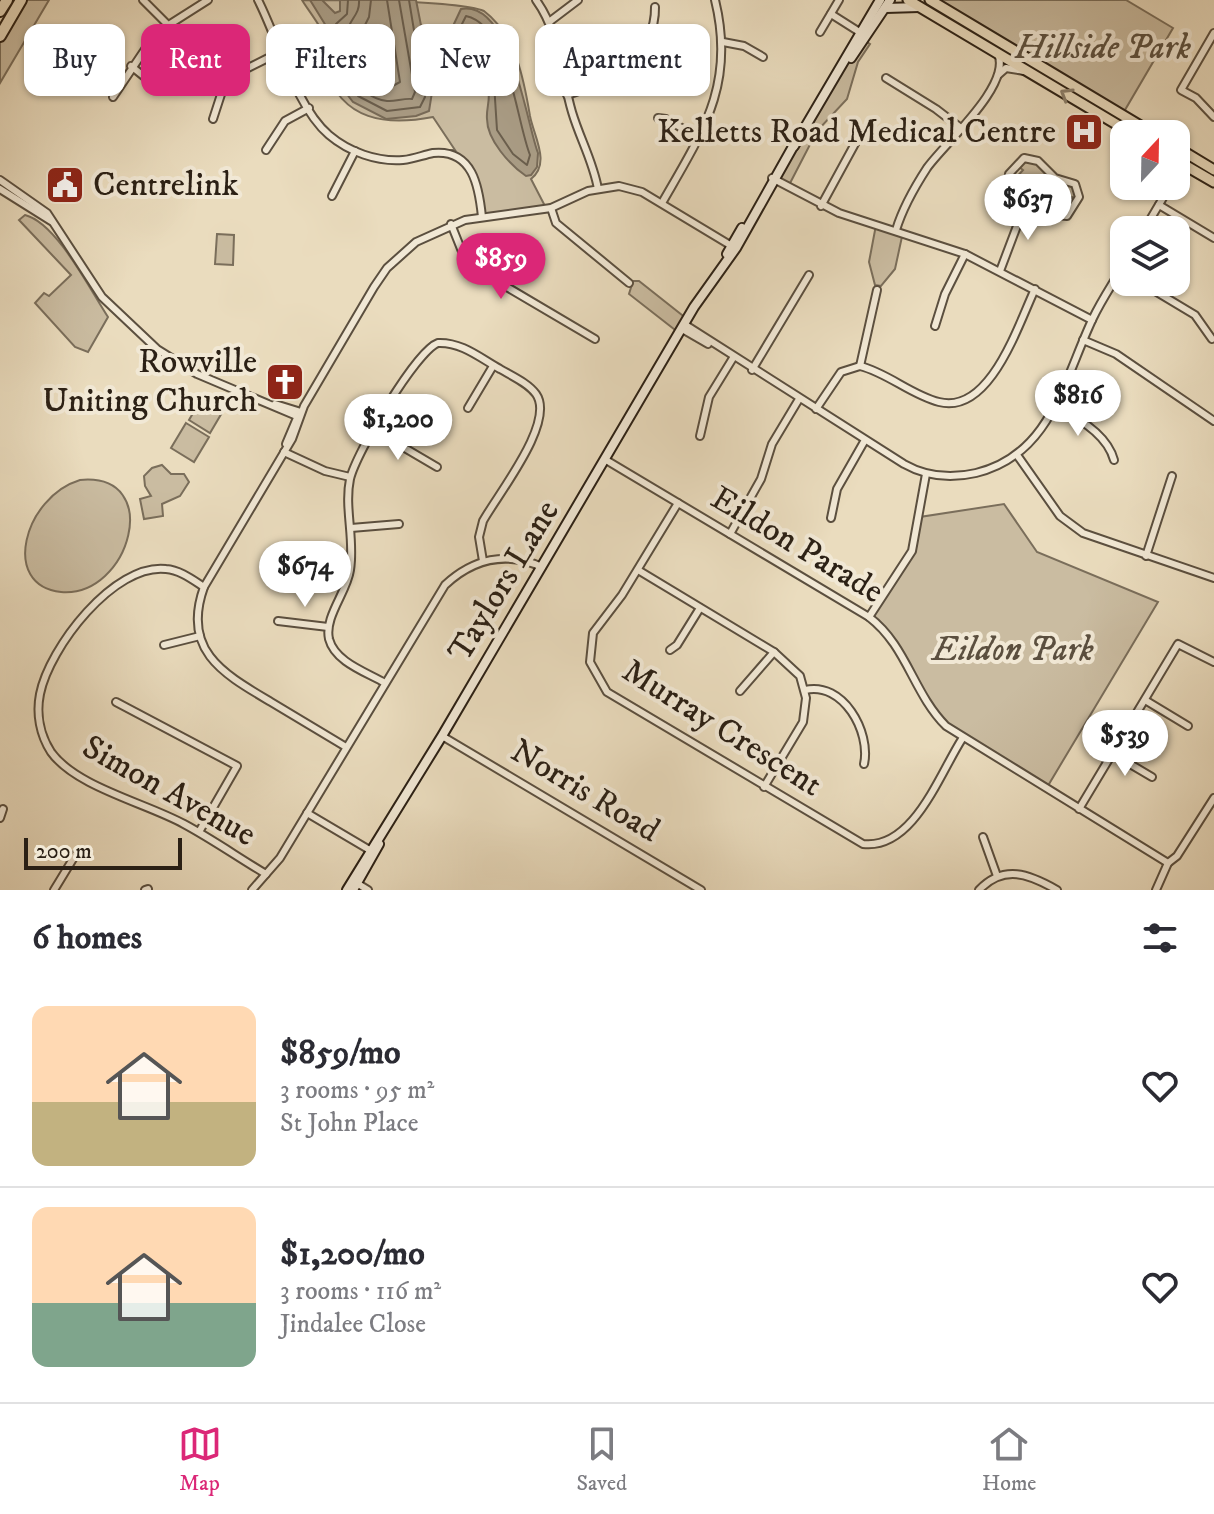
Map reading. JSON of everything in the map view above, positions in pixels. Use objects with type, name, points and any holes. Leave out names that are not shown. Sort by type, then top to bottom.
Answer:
[{"type":"highway","points":[[0,11],[7,0]]},
{"type":"highway","points":[[0,36],[21,0]]},
{"type":"main road","points":[[908,0],[1110,120]]},
{"type":"main road","points":[[930,0],[1131,120]]},
{"type":"main road","points":[[882,2],[920,7]]},
{"type":"main road","name":"Taylors Lane","points":[[864,34],[882,2]]},
{"type":"main road","name":"Taylors Lane","points":[[347,890],[354,885],[882,2]]},
{"type":"main road","points":[[1190,156],[1214,170]]},
{"type":"main road","points":[[1190,168],[1214,181]]},
{"type":"street","points":[[143,0],[167,24],[208,0]]},
{"type":"street","points":[[258,0],[269,24]]},
{"type":"street","points":[[536,0],[549,22],[578,0]]},
{"type":"street","points":[[662,203],[699,138],[718,90],[723,42],[715,0]]},
{"type":"street","points":[[820,32],[839,0]]},
{"type":"street","points":[[651,24],[655,7]]},
{"type":"street","points":[[831,14],[864,34]]},
{"type":"street","points":[[1214,33],[1181,90],[1196,98],[1214,117]]},
{"type":"street","points":[[723,42],[744,46],[763,57]]},
{"type":"street","points":[[113,97],[141,51]]},
{"type":"street","points":[[996,78],[1001,63],[998,54]]},
{"type":"street","points":[[213,119],[220,90],[229,76],[266,59]]},
{"type":"street","points":[[131,66],[141,74]]},
{"type":"street","points":[[896,230],[905,204],[924,173],[962,129],[996,78],[1006,68],[1028,72]]},
{"type":"street","points":[[886,78],[962,129]]},
{"type":"street","points":[[303,96],[330,136],[355,151],[390,160],[437,153],[459,158],[477,180],[482,217]]},
{"type":"street","points":[[567,96],[592,158],[598,190]]},
{"type":"street","points":[[266,150],[287,119],[309,108]]},
{"type":"street","points":[[658,118],[666,119],[699,138]]},
{"type":"street","points":[[821,206],[857,140]]},
{"type":"street","points":[[332,196],[355,151]]},
{"type":"street","points":[[1024,158],[1035,160],[1051,176],[1070,181],[1078,189],[1077,200],[1064,217],[1033,201],[1011,188],[1007,181],[1024,158]]},
{"type":"street","points":[[0,180],[33,200],[76,251],[102,297],[134,330],[181,366],[300,414]]},
{"type":"street","points":[[774,180],[821,206],[965,254],[1092,320]]},
{"type":"street","points":[[346,747],[224,673],[210,659],[200,636],[198,609],[204,587],[285,450],[293,423],[387,268],[416,242],[451,224],[551,209],[598,190],[627,187],[662,203],[734,247]]},
{"type":"street","points":[[0,189],[51,221]]},
{"type":"street","points":[[1152,216],[1162,200]]},
{"type":"street","points":[[1000,271],[1017,226],[1033,201]]},
{"type":"street","points":[[1159,205],[1214,238]]},
{"type":"street","points":[[551,209],[559,227],[629,283]]},
{"type":"street","points":[[451,224],[463,254],[473,267],[595,339]]},
{"type":"street","points":[[935,326],[945,294],[965,254]]},
{"type":"street","points":[[752,370],[809,275]]},
{"type":"street","points":[[816,409],[841,372],[860,366],[938,402],[967,400],[987,384],[1035,289]]},
{"type":"street","points":[[860,366],[877,290]]},
{"type":"street","points":[[685,328],[865,440],[926,474],[968,475],[990,469],[1017,455],[1038,436],[1055,407],[1092,320],[1110,290]]},
{"type":"street","points":[[1163,296],[1195,315],[1212,339]]},
{"type":"street","points":[[1083,340],[1124,358],[1214,421]]},
{"type":"street","points":[[385,683],[339,656],[329,641],[328,627],[344,590],[351,559],[350,477],[414,362],[434,344],[459,345],[530,388],[540,400],[542,414],[538,428],[483,521],[479,537],[483,561]]},
{"type":"street","points":[[700,436],[707,401],[733,358]]},
{"type":"street","points":[[468,408],[493,366]]},
{"type":"street","points":[[730,534],[761,479],[776,436],[799,399]]},
{"type":"street","points":[[1055,407],[1081,420],[1106,445],[1114,460]]},
{"type":"street","points":[[374,430],[437,467]]},
{"type":"street","points":[[831,518],[837,489],[865,440]]},
{"type":"street","points":[[285,450],[325,471],[350,477]]},
{"type":"street","points":[[1017,455],[1068,523],[1090,537],[1214,578]]},
{"type":"street","name":"Eildon Parade","points":[[606,460],[869,617],[897,644],[929,707],[962,739],[1168,863]]},
{"type":"street","points":[[869,617],[912,551],[926,474]]},
{"type":"street","points":[[1146,556],[1172,476]]},
{"type":"street","name":"Murray Crescent","points":[[678,503],[638,570],[593,633],[589,654],[595,676],[613,697],[855,841],[882,844],[908,827],[962,739]]},
{"type":"street","points":[[351,528],[399,524]]},
{"type":"street","points":[[306,554],[351,559]]},
{"type":"street","points":[[252,890],[307,813],[445,585],[460,572],[483,561],[510,558],[542,567]]},
{"type":"street","name":"Simon Avenue","points":[[204,587],[165,568],[133,577],[104,595],[80,621],[46,676],[38,716],[47,745],[71,771],[199,832],[266,874]]},
{"type":"street","points":[[638,570],[792,664],[805,690],[803,722],[764,787]]},
{"type":"street","points":[[670,650],[677,645],[700,608]]},
{"type":"street","points":[[278,621],[328,627]]},
{"type":"street","points":[[164,645],[200,636]]},
{"type":"street","points":[[1079,809],[1178,644],[1214,662]]},
{"type":"street","points":[[740,691],[774,652]]},
{"type":"street","points":[[805,690],[822,688],[842,700],[866,743],[864,764]]},
{"type":"street","points":[[1145,700],[1188,726]]},
{"type":"street","points":[[116,702],[237,766],[199,832]]},
{"type":"street","name":"Norris Road","points":[[442,736],[701,890]]},
{"type":"street","points":[[1113,754],[1152,777]]},
{"type":"street","points":[[1156,890],[1168,863],[1177,856],[1214,798]]},
{"type":"street","points":[[0,818],[3,809]]},
{"type":"street","points":[[307,813],[373,852]]},
{"type":"street","points":[[983,837],[997,876]]},
{"type":"street","points":[[54,890],[76,854]]},
{"type":"street","points":[[979,890],[997,876],[1026,874],[1057,890]]},
{"type":"street","points":[[354,885],[368,890]]},
{"type":"green space","points":[[21,0],[49,0],[35,24],[24,24],[24,42],[0,83],[0,35]]},
{"type":"green space","points":[[302,0],[425,3],[484,11],[497,24],[411,24],[411,96],[519,96],[519,66],[541,158],[537,173],[531,179],[546,208],[482,217],[472,171],[453,156],[453,152],[435,150],[455,150],[433,117],[399,121],[383,119],[368,116],[343,100],[340,96],[395,96],[395,24],[318,24]]},
{"type":"green space","name":"Hillside Park","points":[[930,0],[1126,0],[1173,28],[1122,115]]},
{"type":"green space","points":[[864,40],[870,44],[858,62],[847,99],[817,131],[788,187],[776,180],[827,91]]},
{"type":"green space","points":[[1028,160],[1038,164],[1052,179],[1075,187],[1076,199],[1072,197],[1064,208],[1069,212],[1063,215],[1010,185],[1010,176],[1015,179],[1023,170],[1018,166]]},
{"type":"green space","points":[[25,215],[37,221],[61,244],[108,317],[88,352],[75,347],[35,303],[44,293],[49,296],[71,275],[19,220]]},
{"type":"green space","points":[[876,225],[903,232],[895,269],[881,286],[875,285],[869,262]]},
{"type":"green space","points":[[217,234],[234,235],[233,265],[215,264]]},
{"type":"green space","points":[[633,281],[639,281],[687,319],[679,333],[629,294]]},
{"type":"green space","points":[[202,398],[223,411],[210,433],[189,420]]},
{"type":"green space","points":[[186,423],[209,437],[194,462],[171,448]]},
{"type":"green space","points":[[162,465],[171,474],[184,474],[189,482],[180,496],[162,504],[163,516],[144,519],[140,499],[151,496],[144,476],[152,468]]},
{"type":"green space","points":[[80,480],[106,483],[123,495],[130,514],[128,535],[120,557],[105,576],[85,589],[61,592],[42,586],[30,574],[25,558],[27,540],[33,521],[45,504],[61,489]]},
{"type":"green space","name":"Eildon Park","points":[[1004,504],[1037,552],[1158,602],[1046,789],[940,721],[907,660],[869,617],[905,564],[920,517]]},
{"type":"water","points":[[310,0],[322,0],[335,13],[340,11],[340,0],[416,0],[421,24],[411,24],[411,96],[431,96],[429,111],[416,116],[386,119],[353,102],[348,96],[395,96],[395,24],[325,24]]},
{"type":"water","points":[[461,9],[478,11],[493,24],[454,24]]},
{"type":"water","points":[[519,82],[538,153],[537,167],[531,175],[526,176],[507,159],[491,135],[487,119],[489,96],[519,96]]},
{"type":"place","name":"Kelletts Road Medical Centre","points":[[1084,132]]},
{"type":"place","name":"Centrelink","points":[[65,185]]},
{"type":"place","name":"Rowville Uniting Church","points":[[285,382]]}]
